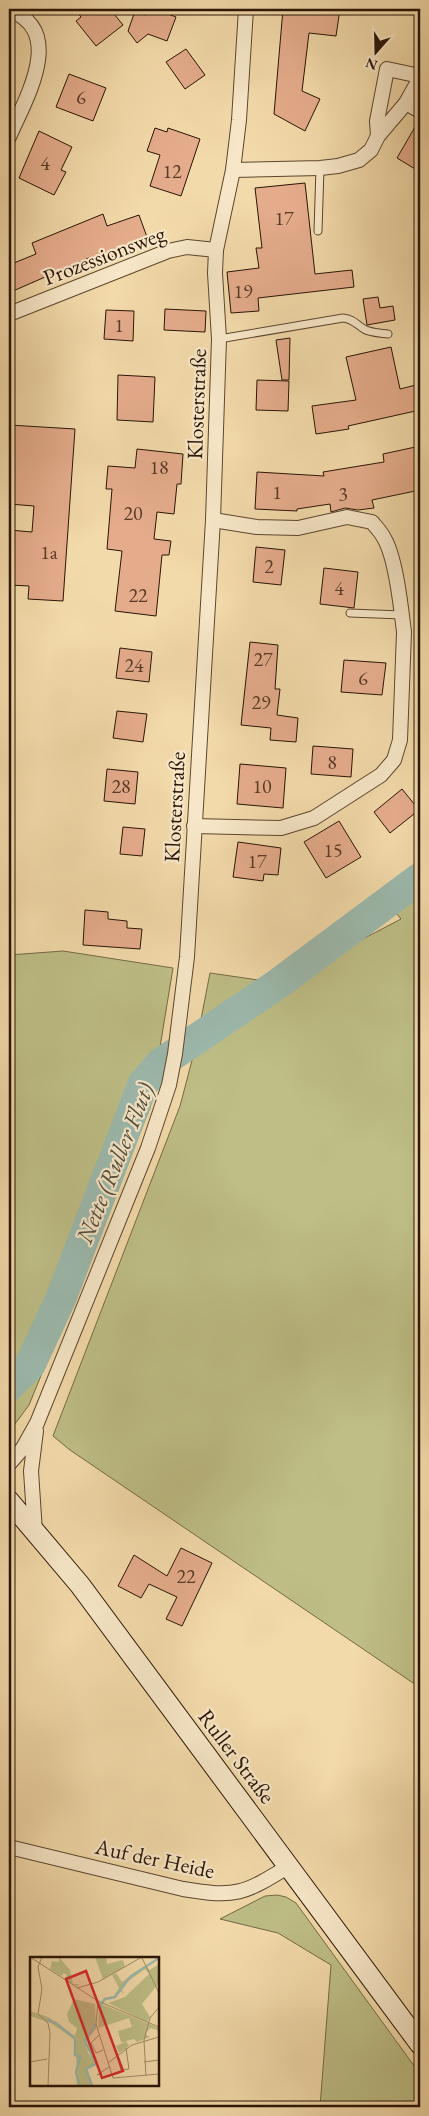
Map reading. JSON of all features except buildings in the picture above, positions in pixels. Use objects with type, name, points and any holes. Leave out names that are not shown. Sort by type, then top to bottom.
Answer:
[{"type":"main road","name":"Ruller Straße","points":[[9,1502],[80,1585],[420,2044]]},
{"type":"street","name":"Klosterstraße","points":[[9,1464],[23,1448],[37,1423],[148,1148],[169,1085],[179,1025],[187,957],[213,520],[219,339],[215,273],[216,250],[233,170],[239,120],[246,9]]},
{"type":"street","points":[[9,10],[33,27],[40,51],[34,79],[9,137]]},
{"type":"street","points":[[233,170],[320,168],[338,166],[359,160],[371,150],[378,136],[406,103],[420,77],[387,69],[377,120],[378,136]]},
{"type":"street","points":[[406,103],[420,111]]},
{"type":"street","name":"Prozessionsweg","points":[[9,314],[168,251],[187,247],[216,250]]},
{"type":"street","points":[[194,826],[282,828],[314,818],[381,775],[394,760],[400,740],[404,632],[402,615],[394,570],[385,539],[372,522],[347,517],[298,528],[257,527],[213,520]]},
{"type":"street","name":"Klosterstraße","points":[[35,1532],[32,1471],[37,1423]]},
{"type":"street","name":"Auf der Heide","points":[[9,1847],[182,1889],[210,1893],[235,1893],[255,1887],[289,1866]]},
{"type":"lane","points":[[318,231],[320,168]]},
{"type":"lane","points":[[219,339],[343,318],[353,320],[363,328],[373,332],[388,334]]},
{"type":"lane","points":[[350,613],[402,615]]},
{"type":"green space","points":[[420,878],[419,1687],[70,1450],[53,1436],[180,1106],[196,1045],[210,973],[279,983],[401,919],[387,902]]},
{"type":"green space","points":[[63,951],[173,968],[150,1108],[29,1405],[9,1432],[9,955]]},
{"type":"green space","points":[[277,1895],[286,1897],[296,1903],[420,2074],[420,2107],[320,2107],[331,1965],[278,1933],[220,1919],[265,1896]]},
{"type":"waterway","name":"Nette (Ruller Flut)","points":[[9,1386],[30,1365],[61,1298],[143,1084],[161,1063],[279,983],[420,878]]}]
